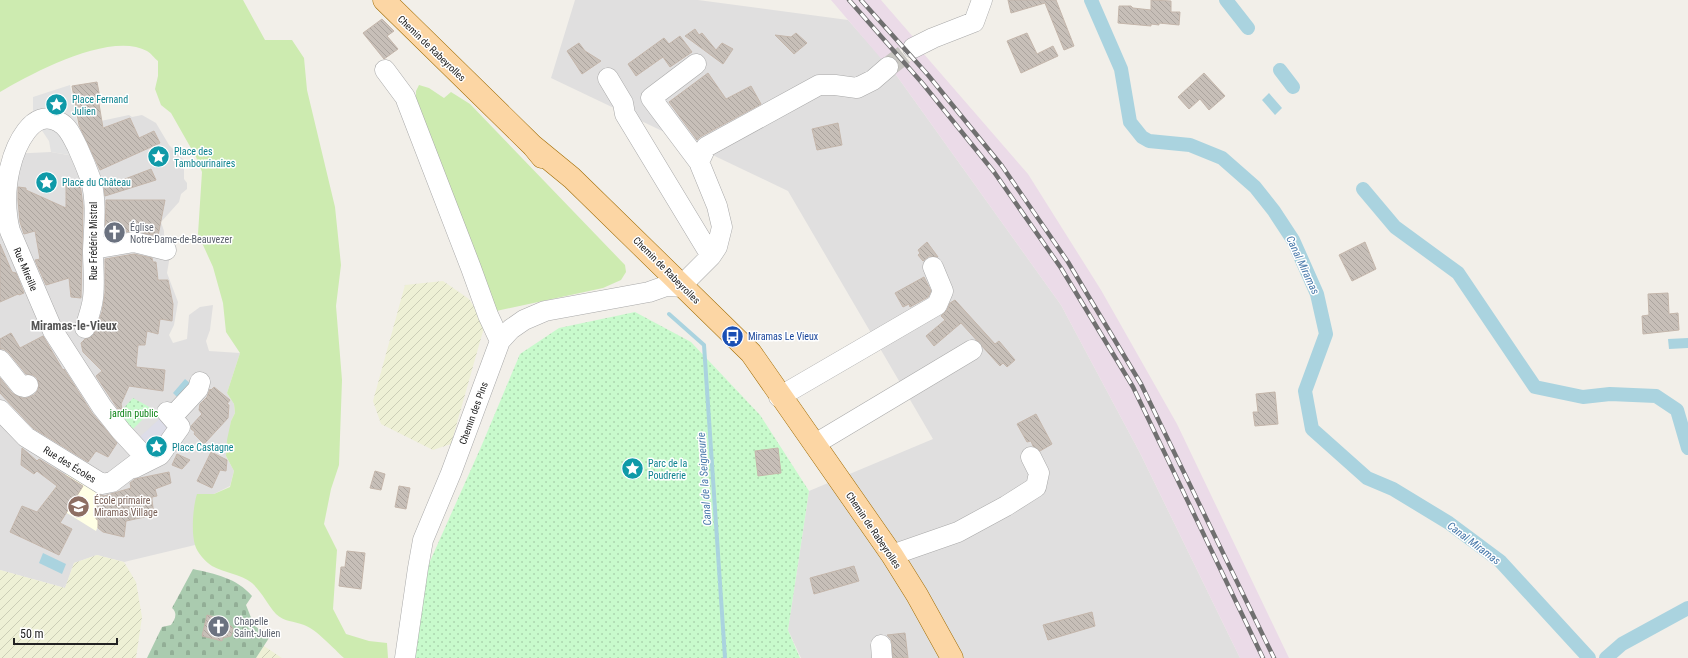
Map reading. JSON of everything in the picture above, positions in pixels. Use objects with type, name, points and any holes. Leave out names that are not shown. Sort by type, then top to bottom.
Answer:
[{"type":"main road","name":"Chemin de Rabeyrolles","points":[[384,0],[533,146],[572,178],[673,288],[783,400]]},
{"type":"main road","name":"Chemin de Rabeyrolles","points":[[533,146],[565,184],[610,229],[673,288],[751,353],[892,555],[917,595],[952,658]]},
{"type":"street","points":[[913,48],[974,22],[982,0]]},
{"type":"street","points":[[673,288],[688,279],[711,256],[717,247],[722,227],[717,206],[699,162],[651,98],[696,64]]},
{"type":"street","points":[[699,162],[706,147],[820,85],[835,84],[857,88],[873,80],[888,67]]},
{"type":"street","points":[[385,70],[405,97],[488,315],[500,341]]},
{"type":"street","points":[[608,78],[623,102],[625,114],[711,256]]},
{"type":"street","name":"Rue Mireille","points":[[81,156],[70,132],[64,126],[53,119],[42,119],[32,123],[23,135],[14,153],[10,169],[7,196],[7,219],[10,232],[27,274],[53,331],[102,407],[121,431],[145,457]]},
{"type":"street","name":"Rue Frédéric Mistral","points":[[81,156],[91,180],[95,208],[93,299],[85,328]]},
{"type":"street","points":[[0,237],[9,258],[15,267],[27,274]]},
{"type":"street","points":[[93,249],[134,242],[166,250]]},
{"type":"street","points":[[783,400],[937,305],[943,291],[933,267]]},
{"type":"street","name":"Chemin des Pins","points":[[405,658],[423,540],[451,473],[500,341],[511,329],[524,320],[537,314],[557,308],[673,288]]},
{"type":"street","points":[[815,444],[972,350]]},
{"type":"street","points":[[0,360],[22,386],[25,387],[28,385]]},
{"type":"street","points":[[125,472],[160,455],[173,419],[198,389],[200,382]]},
{"type":"street","name":"Rue des Écoles","points":[[0,410],[26,438],[102,484],[112,482],[145,457]]},
{"type":"street","points":[[892,555],[958,532],[1006,506],[1036,487],[1038,474],[1031,457]]},
{"type":"shaded area","points":[[575,0],[698,0],[848,20],[894,72],[1061,305],[1140,453],[1240,658],[801,658],[788,630],[809,491],[933,439],[788,191],[551,78]]},
{"type":"shaded area","points":[[831,0],[881,0],[914,38],[884,62]]},
{"type":"shaded area","points":[[923,53],[1028,174],[1101,290],[1177,424],[1289,658],[1240,658],[1140,453],[1061,305],[894,72]]},
{"type":"shaded area","points":[[70,85],[78,125],[67,134],[75,156],[51,152],[49,141],[33,117],[33,97]]},
{"type":"shaded area","points":[[129,115],[132,117],[142,115],[156,123],[169,145],[184,160],[184,179],[187,183],[187,189],[181,194],[179,202],[161,222],[164,231],[164,239],[172,244],[167,273],[178,302],[174,325],[169,335],[173,343],[187,339],[189,315],[200,307],[213,305],[210,330],[206,341],[209,351],[240,353],[227,393],[234,404],[235,413],[231,421],[226,456],[234,471],[230,486],[214,494],[194,516],[195,545],[124,562],[97,555],[74,563],[65,588],[0,570],[0,204],[9,154],[51,152],[74,156],[67,134],[77,126]]},
{"type":"shaded area","points":[[443,281],[469,299],[485,324],[451,444],[433,450],[381,424],[373,401],[405,285]]},
{"type":"shaded area","name":"Place Castagne","points":[[167,412],[180,427],[160,455],[132,444]]},
{"type":"shaded area","name":"École primaire Miramas Village","points":[[66,474],[103,496],[101,519],[96,531],[46,500]]},
{"type":"shaded area","points":[[97,555],[124,562],[136,582],[142,617],[136,658],[0,658],[0,570],[65,588],[74,563]]},
{"type":"shaded area","points":[[264,646],[282,658],[256,658]]},
{"type":"green space","points":[[0,0],[243,0],[265,40],[292,40],[304,58],[307,90],[335,207],[341,265],[336,306],[342,380],[339,465],[331,489],[324,524],[337,550],[333,609],[346,634],[369,641],[387,643],[388,658],[344,658],[309,627],[279,617],[259,590],[248,580],[212,566],[198,551],[195,545],[193,527],[197,494],[214,494],[230,487],[234,471],[226,456],[227,440],[231,421],[235,413],[234,404],[227,393],[240,353],[226,332],[223,303],[213,267],[198,234],[202,172],[196,157],[171,113],[161,105],[155,89],[158,76],[158,61],[147,51],[132,46],[113,46],[93,50],[51,65],[0,92]]},
{"type":"green space","points":[[419,85],[429,88],[444,98],[451,92],[470,104],[625,265],[626,272],[621,280],[603,288],[496,311],[416,115],[416,91]]},
{"type":"green space","name":"Parc de la Poudrerie","points":[[635,312],[691,342],[760,415],[809,491],[788,630],[800,658],[412,658],[423,577],[481,447],[520,354],[559,328]]},
{"type":"green space","name":"jardin public","points":[[133,398],[153,409],[128,434],[115,417]]},
{"type":"green space","points":[[193,569],[233,581],[252,596],[246,605],[254,625],[269,638],[256,658],[147,658],[162,627],[171,625],[174,621],[175,612],[172,608]]},
{"type":"water","points":[[1269,93],[1282,108],[1275,115],[1262,100]]},
{"type":"water","points":[[1688,338],[1688,348],[1669,349],[1668,339]]},
{"type":"water","points":[[185,379],[190,383],[177,397],[173,393]]},
{"type":"water","points":[[43,553],[66,564],[62,574],[39,563]]},
{"type":"building","points":[[1008,0],[1056,0],[1074,46],[1064,50],[1045,3],[1011,13]]},
{"type":"building","points":[[1151,0],[1171,1],[1171,12],[1180,12],[1179,25],[1159,23],[1159,25],[1151,24],[1151,26],[1118,23],[1119,6],[1131,6],[1133,8],[1151,10]]},
{"type":"building","points":[[382,19],[394,31],[387,36],[398,49],[384,59],[363,33]]},
{"type":"building","points":[[695,29],[699,35],[702,33],[716,50],[722,43],[733,49],[723,64],[685,36]]},
{"type":"building","points":[[796,33],[807,43],[794,54],[775,35],[791,37]]},
{"type":"building","points":[[1027,33],[1037,54],[1053,46],[1058,56],[1021,73],[1007,41]]},
{"type":"building","points":[[680,36],[692,52],[670,67],[663,57],[636,76],[628,64],[664,38],[669,44]]},
{"type":"building","points":[[579,43],[585,51],[601,61],[582,74],[567,51]]},
{"type":"building","points":[[708,73],[726,99],[751,86],[761,104],[697,140],[669,102]]},
{"type":"building","points":[[1204,73],[1225,96],[1209,110],[1200,99],[1189,109],[1178,97]]},
{"type":"building","points":[[97,82],[103,128],[130,118],[139,138],[154,131],[160,143],[100,170],[79,125],[72,86]]},
{"type":"building","points":[[838,123],[842,145],[817,150],[812,129]]},
{"type":"building","points":[[151,169],[156,180],[105,196],[104,187]]},
{"type":"building","points":[[80,183],[83,206],[81,298],[71,297],[69,278],[46,285],[35,260],[40,259],[35,231],[24,234],[20,222],[18,200],[18,187],[26,188],[26,190],[66,208],[66,184]]},
{"type":"building","points":[[106,200],[165,200],[158,236],[132,231],[105,235]]},
{"type":"building","points":[[927,242],[938,257],[929,256],[923,261],[918,255],[920,253],[918,250]]},
{"type":"building","points":[[1365,242],[1376,269],[1352,281],[1339,255]]},
{"type":"building","points":[[0,244],[12,272],[16,273],[24,293],[0,302]]},
{"type":"building","points":[[134,254],[152,258],[153,262],[156,262],[158,280],[168,280],[173,304],[172,321],[160,319],[158,334],[147,331],[145,345],[138,345],[136,367],[165,370],[163,391],[129,386],[121,404],[122,409],[118,409],[96,376],[102,371],[83,352],[81,343],[85,339],[93,336],[102,312],[105,293],[105,259]]},
{"type":"building","points":[[924,277],[931,291],[928,297],[910,307],[909,304],[903,307],[895,293]]},
{"type":"building","points":[[1668,293],[1669,314],[1678,313],[1679,330],[1643,334],[1642,316],[1649,315],[1648,294]]},
{"type":"building","points":[[955,300],[995,344],[999,341],[1015,360],[1007,367],[1003,363],[1000,366],[961,323],[934,346],[926,336],[945,320],[941,316],[947,310],[950,303]]},
{"type":"building","points":[[11,333],[20,348],[43,336],[63,370],[64,369],[92,413],[117,443],[108,457],[96,451],[88,462],[33,428],[0,393],[0,378],[12,393],[22,398],[27,398],[34,395],[38,390],[39,385],[37,378],[33,375],[26,374],[9,353],[4,349],[0,349],[0,339]]},
{"type":"building","points":[[214,387],[230,400],[227,404],[229,405],[228,418],[204,444],[194,434],[195,432],[191,429],[191,426],[202,414],[199,410],[200,404],[207,397],[210,389],[211,390]]},
{"type":"building","points":[[1275,392],[1278,424],[1255,426],[1253,412],[1258,412],[1256,394]]},
{"type":"building","points":[[1036,414],[1052,444],[1040,451],[1033,446],[1031,441],[1027,442],[1017,424]]},
{"type":"building","points":[[22,448],[37,461],[39,459],[83,486],[60,523],[72,529],[59,555],[10,532],[22,506],[37,512],[57,486],[37,471],[34,474],[21,465]]},
{"type":"building","points":[[778,448],[781,473],[758,476],[755,451]]},
{"type":"building","points":[[211,452],[227,460],[226,471],[220,470],[212,488],[197,481]]},
{"type":"building","points":[[177,454],[190,460],[182,469],[172,465]]},
{"type":"building","points":[[375,471],[385,474],[381,490],[370,488]]},
{"type":"building","points":[[169,472],[171,483],[155,489],[157,496],[152,497],[154,515],[126,521],[124,537],[103,532],[98,528],[98,520],[96,519],[98,494],[104,496],[131,488],[130,483],[135,479]]},
{"type":"building","points":[[399,486],[410,488],[406,509],[395,507]]},
{"type":"building","points":[[347,551],[365,553],[361,589],[339,586],[341,567],[345,567]]},
{"type":"building","points":[[854,566],[859,581],[814,594],[810,578]]},
{"type":"building","points":[[1092,612],[1095,626],[1048,640],[1043,625]]},
{"type":"building","name":"Chapelle Saint-Julien","points":[[207,615],[227,620],[227,623],[233,630],[231,636],[223,638],[222,641],[202,636]]},
{"type":"building","points":[[905,633],[908,658],[893,658],[891,639],[887,635]]},
{"type":"waterway","name":"Canal Miramas","points":[[1091,0],[1121,69],[1130,122],[1142,137],[1149,141],[1190,145],[1222,158],[1255,187],[1274,211],[1293,240],[1317,294],[1326,334],[1305,391],[1312,429],[1367,478],[1393,489],[1449,523],[1500,561],[1589,658]]},
{"type":"waterway","points":[[1226,0],[1248,28]]},
{"type":"waterway","points":[[1280,70],[1293,87]]},
{"type":"waterway","points":[[1363,189],[1395,227],[1458,273],[1535,387],[1583,397],[1610,394],[1656,396],[1677,410],[1688,448]]},
{"type":"waterway","name":"Canal de la Seigneurie","points":[[669,314],[704,345],[725,658]]},
{"type":"waterway","points":[[1606,658],[1622,644],[1688,608]]},
{"type":"tunnel","points":[[888,67],[913,48]]},
{"type":"railway","points":[[849,0],[923,84],[994,172],[1061,268],[1133,387],[1263,658]]},
{"type":"railway","points":[[861,0],[928,75],[1002,166],[1068,262],[1141,384],[1274,658]]},
{"type":"place","name":"Place Fernand Julien","points":[[57,105]]},
{"type":"place","name":"Place des Tambourinaires","points":[[158,157]]},
{"type":"place","name":"Place du Château","points":[[46,182]]},
{"type":"place","name":"Église Notre-Dame-de-Beauvezer","points":[[115,233]]},
{"type":"place","name":"Miramas Le Vieux","points":[[733,336]]},
{"type":"place","name":"Place Castagne","points":[[156,447]]},
{"type":"place","name":"Parc de la Poudrerie","points":[[633,469]]},
{"type":"place","name":"École primaire Miramas Village","points":[[79,506]]},
{"type":"place","name":"Chapelle Saint-Julien","points":[[218,627]]},
{"type":"district","name":"Miramas-le-Vieux","points":[[74,326]]}]
